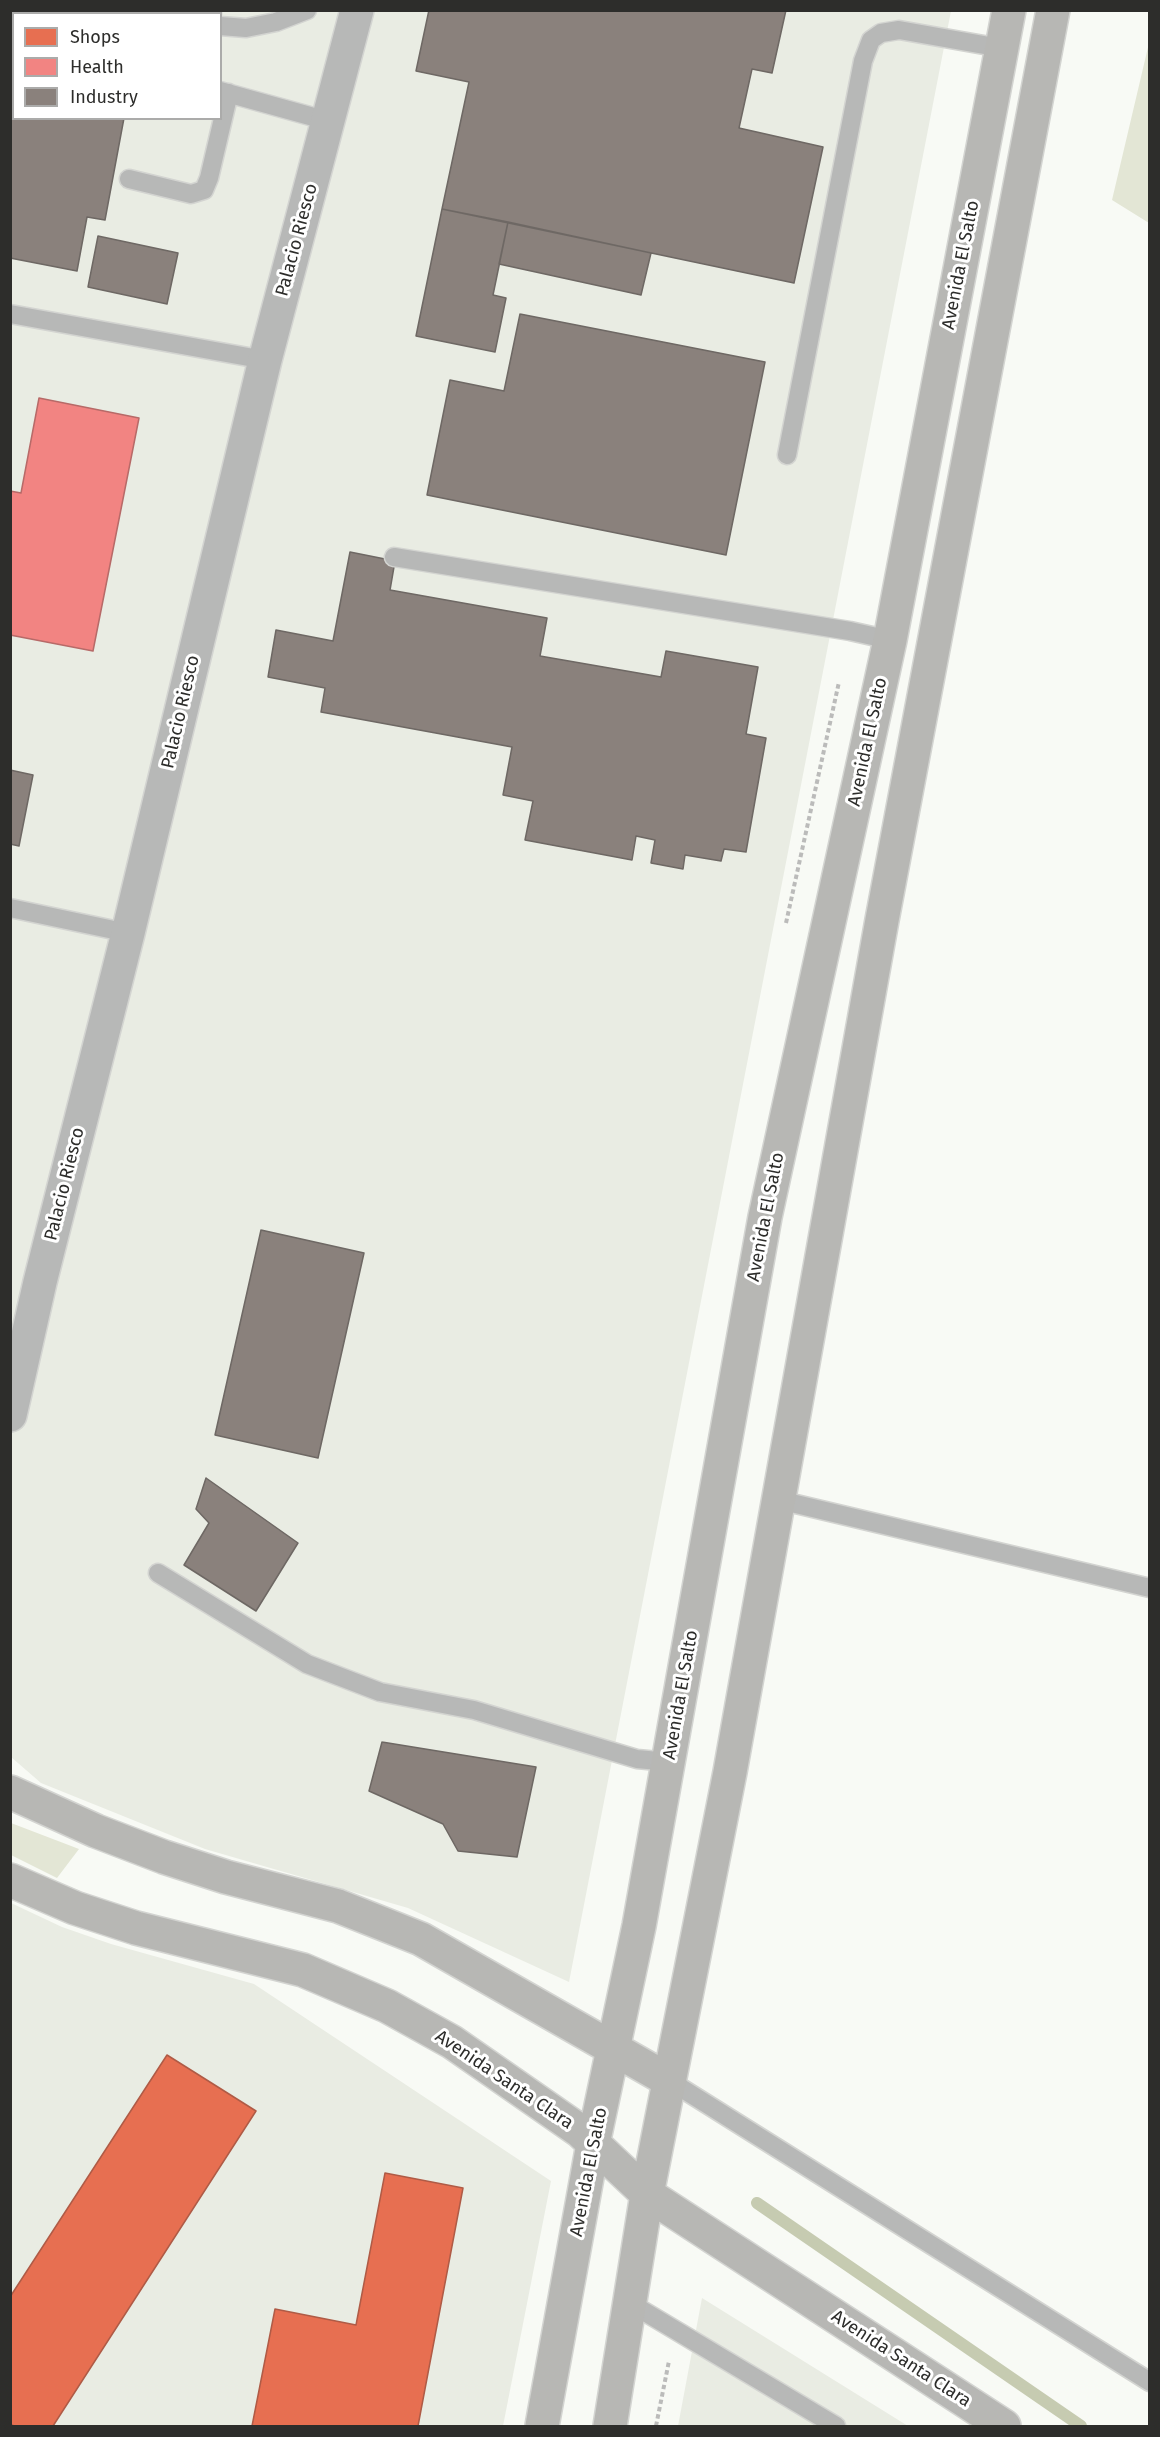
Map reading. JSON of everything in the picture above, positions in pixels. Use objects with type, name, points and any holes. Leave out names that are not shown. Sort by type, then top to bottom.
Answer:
[{"type":"main road","name":"Avenida El Salto","points":[[542,2427],[593,2144],[615,2049],[669,1762],[765,1217],[890,640],[1009,10]]},
{"type":"main road","points":[[610,2427],[647,2194],[730,1773],[882,920],[1053,10]]},
{"type":"main road","points":[[10,1792],[96,1832],[164,1857],[338,1906],[388,1924],[459,1959],[670,2081]]},
{"type":"main road","name":"Avenida Santa Clara","points":[[10,1880],[65,1904],[136,1928],[303,1970],[344,1985],[387,2006],[452,2042],[580,2131],[647,2194],[1004,2427]]},
{"type":"street","name":"Palacio Riesco","points":[[10,1414],[265,360],[357,10]]},
{"type":"lane","points":[[222,26],[246,28],[276,22],[307,10]]},
{"type":"lane","points":[[787,455],[863,61],[871,40],[881,33],[899,30],[1001,48]]},
{"type":"lane","points":[[222,108],[225,92],[328,121]]},
{"type":"lane","points":[[129,179],[191,194],[204,190],[209,178],[220,120]]},
{"type":"lane","points":[[10,314],[265,360]]},
{"type":"lane","points":[[394,557],[890,640]]},
{"type":"lane","points":[[10,908],[128,933]]},
{"type":"lane","points":[[779,1500],[1149,1588]]},
{"type":"lane","points":[[158,1573],[307,1664],[380,1692],[474,1710],[637,1759],[669,1762]]},
{"type":"lane","points":[[670,2081],[1149,2382]]},
{"type":"lane","points":[[630,2303],[836,2427]]},
{"type":"shaded area","points":[[10,11],[951,11],[569,1982],[408,1908],[205,1849],[41,1783],[11,1757]]},
{"type":"shaded area","points":[[11,1903],[62,1927],[111,1944],[254,1984],[551,2181],[503,2426],[11,2426]]},
{"type":"shaded area","points":[[702,2298],[908,2426],[678,2426]]},
{"type":"green space","points":[[1149,43],[1149,223],[1112,200]]},
{"type":"green space","points":[[10,1823],[79,1849],[57,1878],[11,1855]]},
{"type":"building: Shops","points":[[167,2055],[256,2111],[53,2426],[14,2426],[10,2424],[10,2297]]},
{"type":"building: Shops","points":[[385,2173],[463,2188],[418,2426],[252,2426],[275,2309],[356,2325]]},
{"type":"building: Health","points":[[39,398],[139,418],[93,651],[10,635],[10,491],[21,493]]},
{"type":"building: Industry","points":[[429,10],[786,10],[772,73],[752,69],[739,128],[823,147],[794,283],[442,209],[469,82],[416,71]]},
{"type":"building: Industry","points":[[10,48],[12,48],[12,120],[124,120],[105,220],[87,217],[77,271],[10,258]]},
{"type":"building: Industry","points":[[442,209],[508,222],[493,295],[506,298],[495,352],[416,336]]},
{"type":"building: Industry","points":[[508,222],[651,253],[641,295],[499,264]]},
{"type":"building: Industry","points":[[98,236],[178,253],[167,304],[88,287]]},
{"type":"building: Industry","points":[[520,314],[765,362],[726,555],[427,495],[450,380],[504,391]]},
{"type":"building: Industry","points":[[350,552],[395,561],[390,590],[547,618],[540,656],[661,677],[666,651],[758,667],[746,734],[766,738],[746,852],[724,849],[721,861],[685,855],[683,869],[651,863],[655,840],[636,836],[632,860],[525,840],[533,801],[503,795],[512,747],[321,712],[325,688],[268,677],[276,630],[333,641]]},
{"type":"building: Industry","points":[[10,770],[33,775],[19,846],[10,844]]},
{"type":"building: Industry","points":[[261,1230],[364,1253],[318,1458],[215,1435]]},
{"type":"building: Industry","points":[[206,1478],[298,1543],[256,1611],[184,1565],[209,1523],[196,1509]]},
{"type":"building: Industry","points":[[382,1742],[536,1767],[517,1857],[458,1851],[443,1824],[369,1791]]},
{"type":"waterway","points":[[757,2203],[1081,2426]]}]
